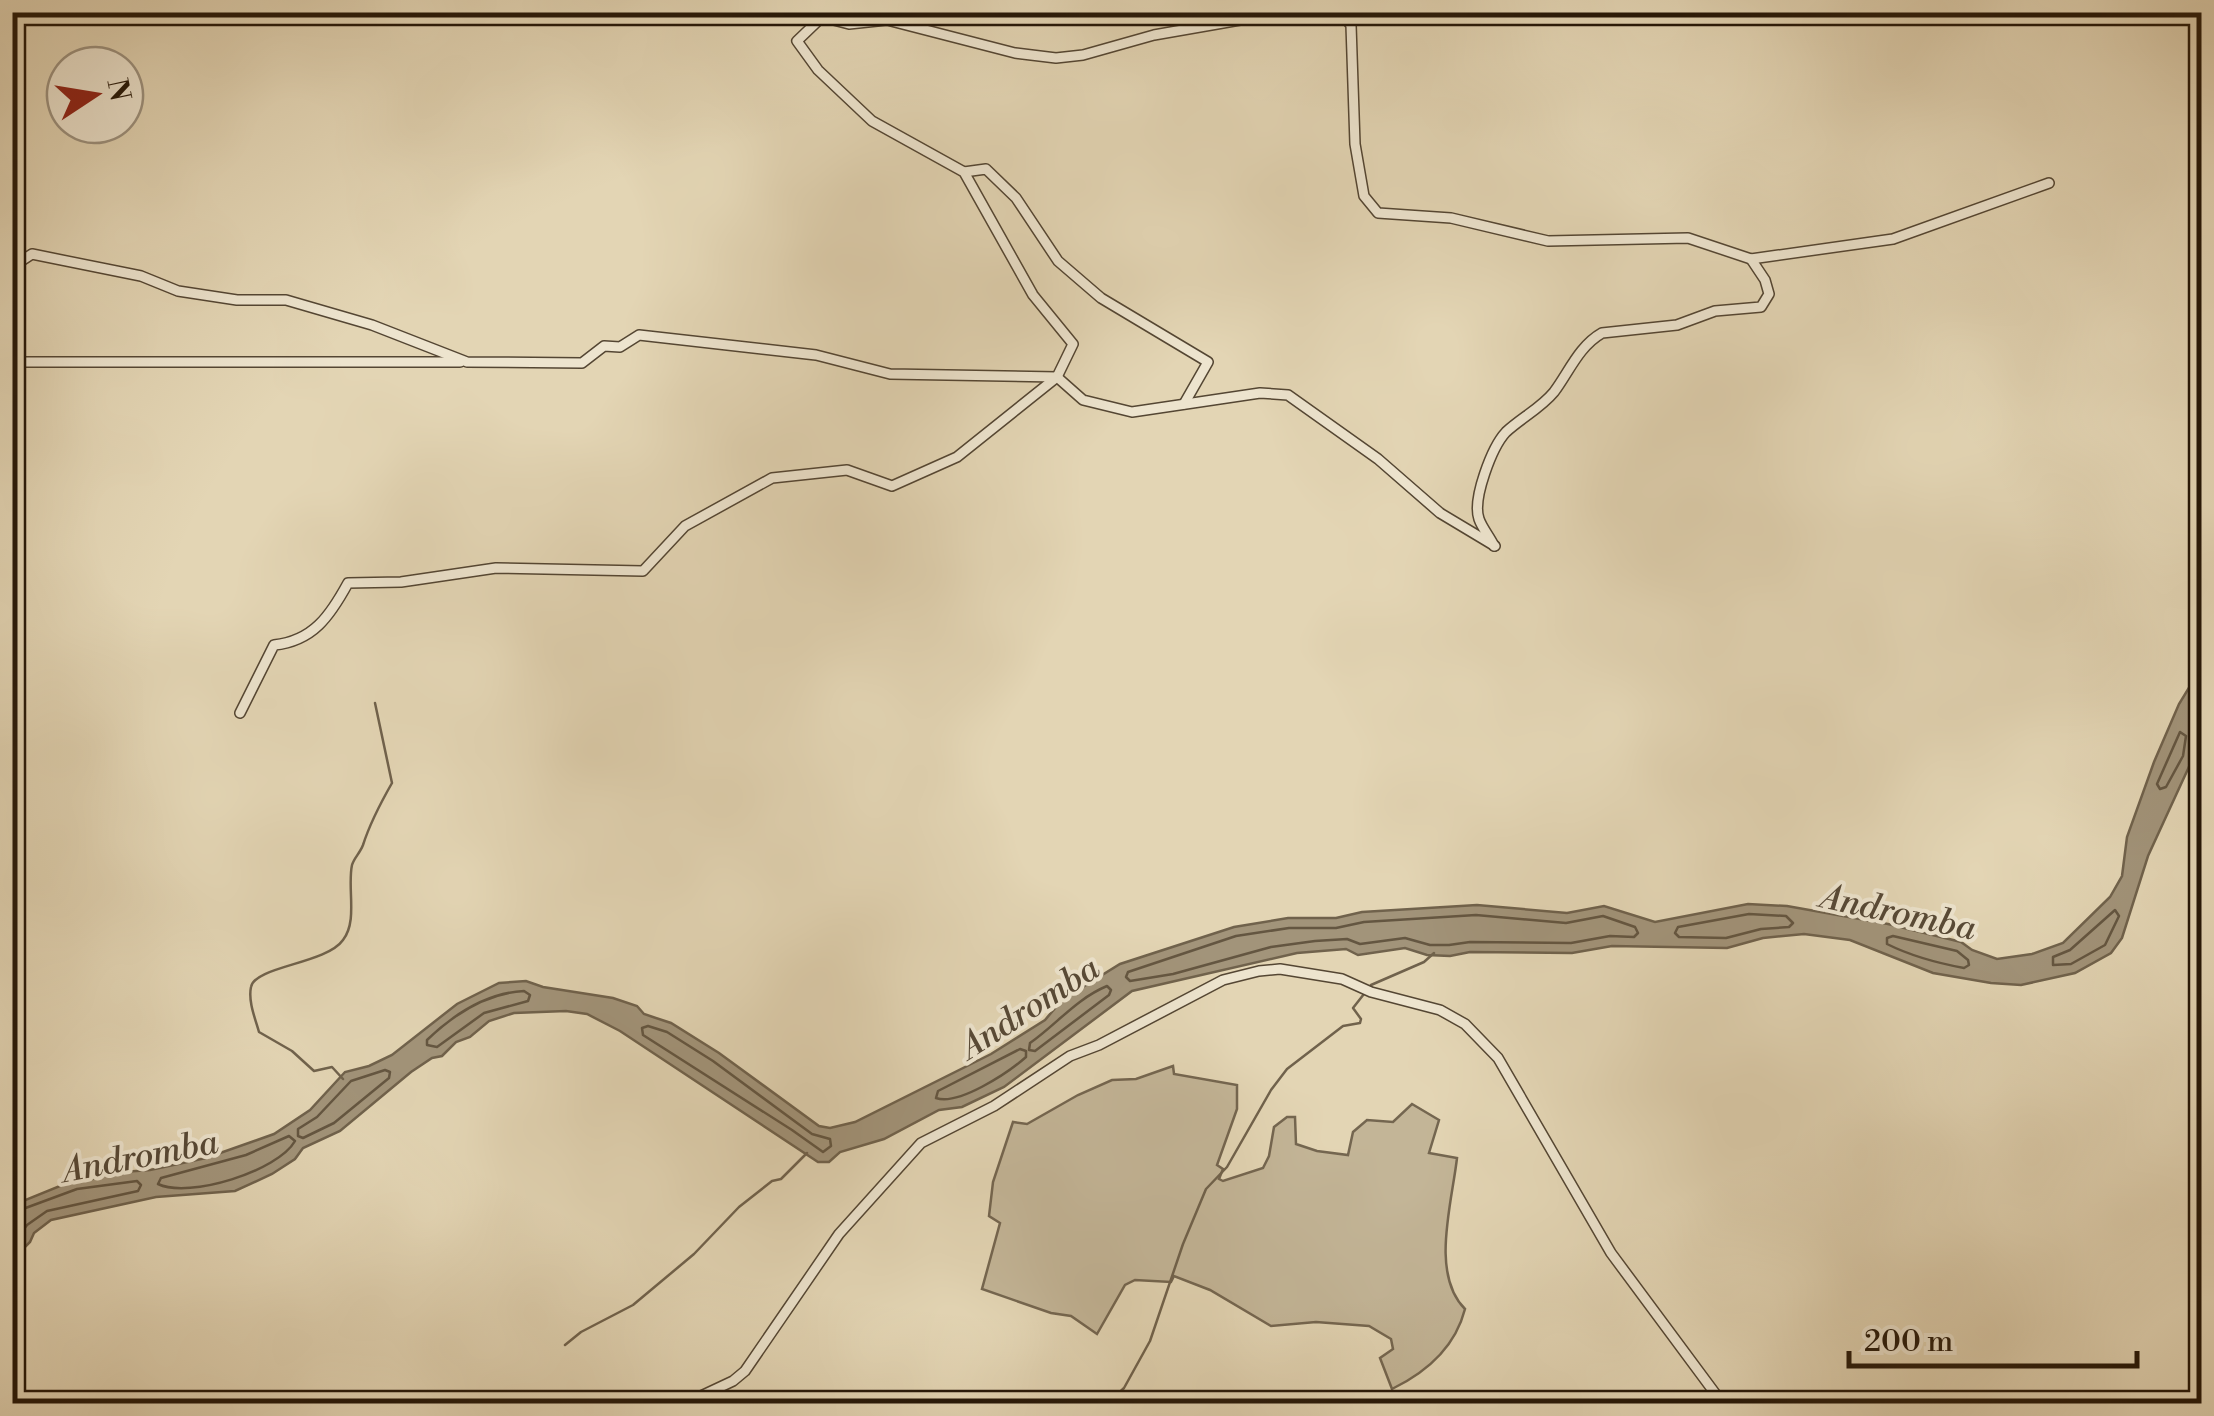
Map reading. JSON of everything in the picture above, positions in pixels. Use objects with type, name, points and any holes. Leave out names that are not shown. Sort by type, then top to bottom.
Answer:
[{"type":"street","points":[[240,713],[274,645],[296,642],[329,618],[348,583],[400,582],[496,568],[644,571],[685,526],[772,478],[847,470],[892,486],[957,457],[1056,377],[1073,344],[1033,295],[964,172],[872,120],[818,70],[797,42],[822,15],[849,24],[888,20],[1016,53],[1056,58],[1082,55],[1154,35],[1301,12]]},
{"type":"street","points":[[1332,12],[1344,16],[1351,25],[1358,162],[1364,196],[1378,213],[1451,218],[1548,241],[1688,238],[1751,259],[1893,239],[2050,182]]},
{"type":"street","points":[[964,172],[986,168],[1016,198],[1058,261],[1101,298],[1208,362],[1184,404]]},
{"type":"street","points":[[12,267],[32,254],[141,276],[178,292],[236,300],[286,300],[372,325],[466,362]]},
{"type":"street","points":[[12,362],[582,363],[604,346],[620,347],[638,335],[816,355],[890,374],[1056,377],[1083,400],[1132,412],[1260,393],[1288,396],[1378,459],[1440,513],[1495,547],[1478,518],[1478,503],[1494,451],[1504,434],[1552,394],[1592,338],[1602,332],[1676,325],[1715,310],[1760,307],[1770,294],[1751,259]]},
{"type":"street","points":[[684,1404],[734,1382],[745,1371],[839,1234],[922,1143],[994,1106],[1070,1056],[1099,1045],[1223,980],[1280,969],[1342,978],[1366,990],[1440,1010],[1465,1024],[1486,1043],[1611,1254],[1724,1404]]},
{"type":"shaded area","points":[[1173,1066],[1174,1074],[1237,1085],[1237,1109],[1217,1165],[1223,1169],[1219,1179],[1223,1181],[1263,1168],[1274,1127],[1287,1117],[1295,1117],[1296,1144],[1348,1155],[1353,1132],[1367,1120],[1393,1122],[1412,1104],[1439,1120],[1429,1153],[1457,1158],[1446,1258],[1454,1294],[1465,1309],[1447,1347],[1428,1366],[1392,1389],[1380,1358],[1393,1349],[1391,1339],[1369,1326],[1316,1322],[1271,1326],[1210,1290],[1174,1276],[1171,1282],[1135,1280],[1125,1285],[1097,1334],[1071,1316],[982,1289],[1000,1223],[989,1216],[993,1182],[1013,1122],[1027,1124],[1112,1080],[1136,1079]]},
{"type":"water","points":[[2201,668],[2201,732],[2148,856],[2122,938],[2111,953],[2075,973],[2021,985],[1991,983],[1933,973],[1850,940],[1804,934],[1763,938],[1727,948],[1612,946],[1572,953],[1470,952],[1450,956],[1427,955],[1405,948],[1358,955],[1346,949],[1297,953],[1132,991],[1004,1087],[962,1107],[939,1110],[884,1139],[840,1152],[829,1162],[818,1162],[620,1031],[587,1014],[514,1013],[489,1021],[470,1037],[456,1042],[442,1056],[411,1072],[340,1131],[303,1148],[295,1159],[272,1174],[235,1191],[156,1197],[51,1220],[34,1233],[13,1259],[13,1205],[77,1179],[90,1180],[108,1173],[150,1170],[206,1158],[274,1134],[310,1110],[345,1072],[392,1055],[457,1004],[499,983],[526,981],[637,1006],[644,1014],[671,1023],[719,1053],[819,1126],[830,1128],[855,1122],[991,1054],[1045,1020],[1062,1000],[1120,964],[1234,927],[1288,918],[1336,918],[1362,912],[1477,905],[1567,913],[1604,906],[1655,922],[1748,904],[1787,906],[1888,924],[1961,942],[1997,959],[2032,954],[2063,943],[2110,897],[2122,876],[2127,837],[2154,762],[2179,704]]},
{"type":"waterway","points":[[343,1079],[332,1067],[314,1071],[292,1051],[259,1032],[250,992],[255,980],[322,955],[343,940],[347,932],[352,865],[392,783],[375,703]]},
{"type":"waterway","points":[[1107,1404],[1124,1388],[1150,1341],[1206,1189],[1227,1167],[1271,1090],[1287,1069],[1343,1026],[1360,1023],[1353,1008],[1371,985],[1424,962],[1434,953]]},
{"type":"waterway","points":[[565,1345],[581,1332],[633,1305],[694,1254],[739,1207],[772,1181],[781,1179],[807,1153]]},
{"type":"water label","name":"Andromba","points":[[1898,913]]},
{"type":"water label","name":"Andromba","points":[[1030,1008]]},
{"type":"water label","name":"Andromba","points":[[140,1157]]}]
